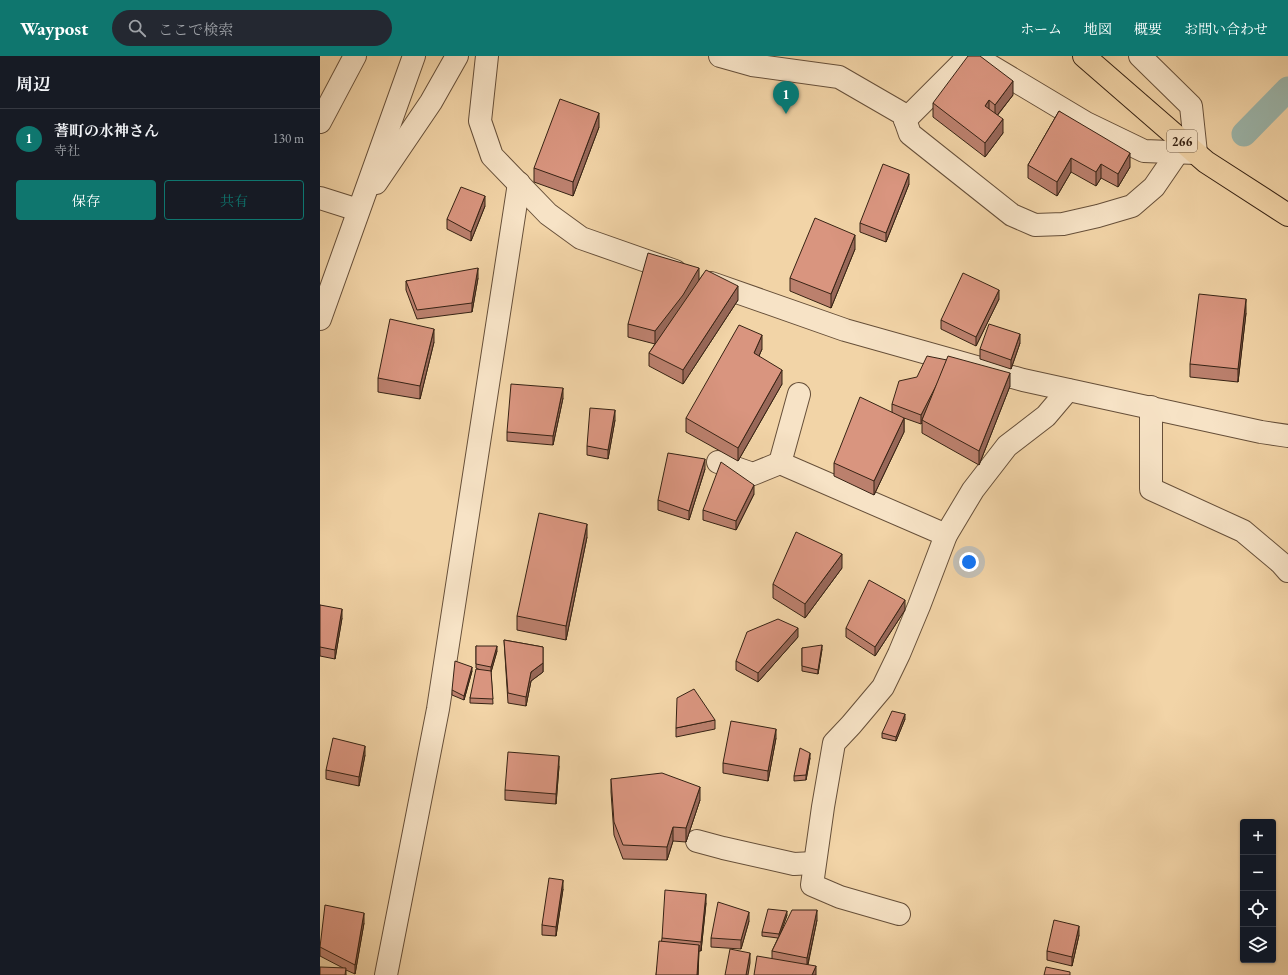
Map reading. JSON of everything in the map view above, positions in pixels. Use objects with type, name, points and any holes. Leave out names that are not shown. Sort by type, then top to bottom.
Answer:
[{"type":"highway","name":"266","points":[[1084,56],[1187,153],[1206,162],[1288,215]]},
{"type":"street","points":[[320,122],[355,56]]},
{"type":"street","points":[[320,319],[414,56]]},
{"type":"street","points":[[358,210],[431,102],[457,56]]},
{"type":"street","points":[[488,56],[480,121],[492,156],[548,214],[581,238],[845,330],[1023,380],[1261,432],[1288,436]]},
{"type":"street","points":[[720,56],[752,64],[839,77],[903,114],[910,134],[1012,214],[1035,225],[1063,224],[1132,206],[1154,187],[1187,153],[1191,106],[1140,56]]},
{"type":"street","points":[[905,120],[969,56]]},
{"type":"street","points":[[974,56],[1086,122],[1144,151],[1187,153]]},
{"type":"street","points":[[386,975],[438,709],[519,184]]},
{"type":"street","points":[[320,198],[358,210]]},
{"type":"street","points":[[899,914],[840,897],[812,885],[814,863],[834,743],[852,724],[882,687],[919,606],[946,535],[973,490],[1007,446],[1046,416],[1068,390]]},
{"type":"street","points":[[780,463],[799,394]]},
{"type":"street","points":[[1151,407],[1151,489],[1243,531],[1281,563],[1288,571]]},
{"type":"street","points":[[718,462],[753,474],[780,463],[946,535]]},
{"type":"street","points":[[697,841],[794,864],[814,863]]},
{"type":"building","points":[[968,56],[980,56],[1013,81],[995,105],[989,100],[985,106],[1003,119],[985,143],[933,103]]},
{"type":"building","points":[[560,99],[599,113],[573,182],[534,168]]},
{"type":"building","points":[[1059,111],[1130,153],[1118,174],[1101,164],[1096,172],[1071,158],[1057,182],[1028,165]]},
{"type":"building","points":[[883,164],[909,174],[886,233],[860,223]]},
{"type":"building","points":[[461,187],[485,196],[471,232],[447,219]]},
{"type":"building","points":[[815,218],[855,235],[831,294],[790,278]]},
{"type":"building","points":[[648,253],[699,268],[683,295],[655,331],[628,324]]},
{"type":"building","points":[[478,268],[472,303],[417,310],[406,281]]},
{"type":"building","points":[[706,270],[738,286],[683,370],[649,353]]},
{"type":"building","points":[[963,273],[999,290],[976,337],[941,320]]},
{"type":"building","points":[[1199,294],[1246,299],[1238,369],[1190,364]]},
{"type":"building","points":[[390,319],[434,329],[420,386],[378,378]]},
{"type":"building","points":[[989,324],[1020,334],[1011,360],[980,349]]},
{"type":"building","points":[[739,325],[762,335],[754,353],[782,370],[738,448],[686,418]]},
{"type":"building","points":[[927,356],[947,360],[938,382],[921,415],[892,404],[899,381],[917,377]]},
{"type":"building","points":[[948,356],[1010,373],[979,451],[922,420]]},
{"type":"building","points":[[511,384],[563,388],[553,436],[507,432]]},
{"type":"building","points":[[860,397],[904,418],[874,481],[834,463]]},
{"type":"building","points":[[590,408],[615,410],[608,450],[587,446]]},
{"type":"building","points":[[668,453],[705,459],[689,511],[658,500]]},
{"type":"building","points":[[721,462],[754,485],[736,521],[703,510]]},
{"type":"building","points":[[539,513],[587,524],[566,626],[517,616]]},
{"type":"building","points":[[796,532],[842,554],[805,604],[773,584]]},
{"type":"building","points":[[869,580],[905,600],[875,647],[846,628]]},
{"type":"building","points":[[320,605],[342,609],[335,650],[320,647]]},
{"type":"building","points":[[778,619],[798,628],[758,673],[736,661],[747,632]]},
{"type":"building","points":[[504,640],[543,647],[543,663],[531,672],[526,697],[508,693]]},
{"type":"building","points":[[822,645],[818,670],[802,666],[802,648]]},
{"type":"building","points":[[476,646],[497,646],[491,667],[476,664]]},
{"type":"building","points":[[455,661],[472,667],[464,696],[452,690]]},
{"type":"building","points":[[476,669],[491,671],[493,699],[470,698]]},
{"type":"building","points":[[694,689],[715,720],[676,728],[677,698]]},
{"type":"building","points":[[892,711],[905,714],[896,737],[882,733]]},
{"type":"building","points":[[731,721],[776,729],[768,771],[723,763]]},
{"type":"building","points":[[333,738],[365,746],[359,777],[326,770]]},
{"type":"building","points":[[800,748],[810,753],[806,775],[794,776]]},
{"type":"building","points":[[508,752],[559,756],[556,794],[505,790]]},
{"type":"building","points":[[662,773],[700,787],[686,828],[673,827],[667,847],[623,845],[614,822],[611,779]]},
{"type":"building","points":[[549,878],[563,880],[556,927],[542,925]]},
{"type":"building","points":[[665,890],[706,894],[701,942],[662,938]]},
{"type":"building","points":[[718,902],[749,912],[741,940],[711,938]]},
{"type":"building","points":[[325,905],[364,913],[355,965],[320,947]]},
{"type":"building","points":[[768,909],[787,911],[779,934],[762,932]]},
{"type":"building","points":[[792,910],[817,910],[807,958],[772,951]]},
{"type":"building","points":[[1054,920],[1079,926],[1072,957],[1047,951]]},
{"type":"building","points":[[659,941],[699,945],[697,975],[656,975]]},
{"type":"building","points":[[730,949],[750,953],[746,975],[725,975]]},
{"type":"building","points":[[757,956],[816,966],[812,975],[754,975]]},
{"type":"building","points":[[320,967],[346,968],[345,975],[320,975]]},
{"type":"building","points":[[1046,967],[1070,972],[1070,975],[1044,975]]},
{"type":"waterway","points":[[1244,134],[1288,89]]},
{"type":"place","name":"蓍町の水神さん","points":[[786,114]]}]
